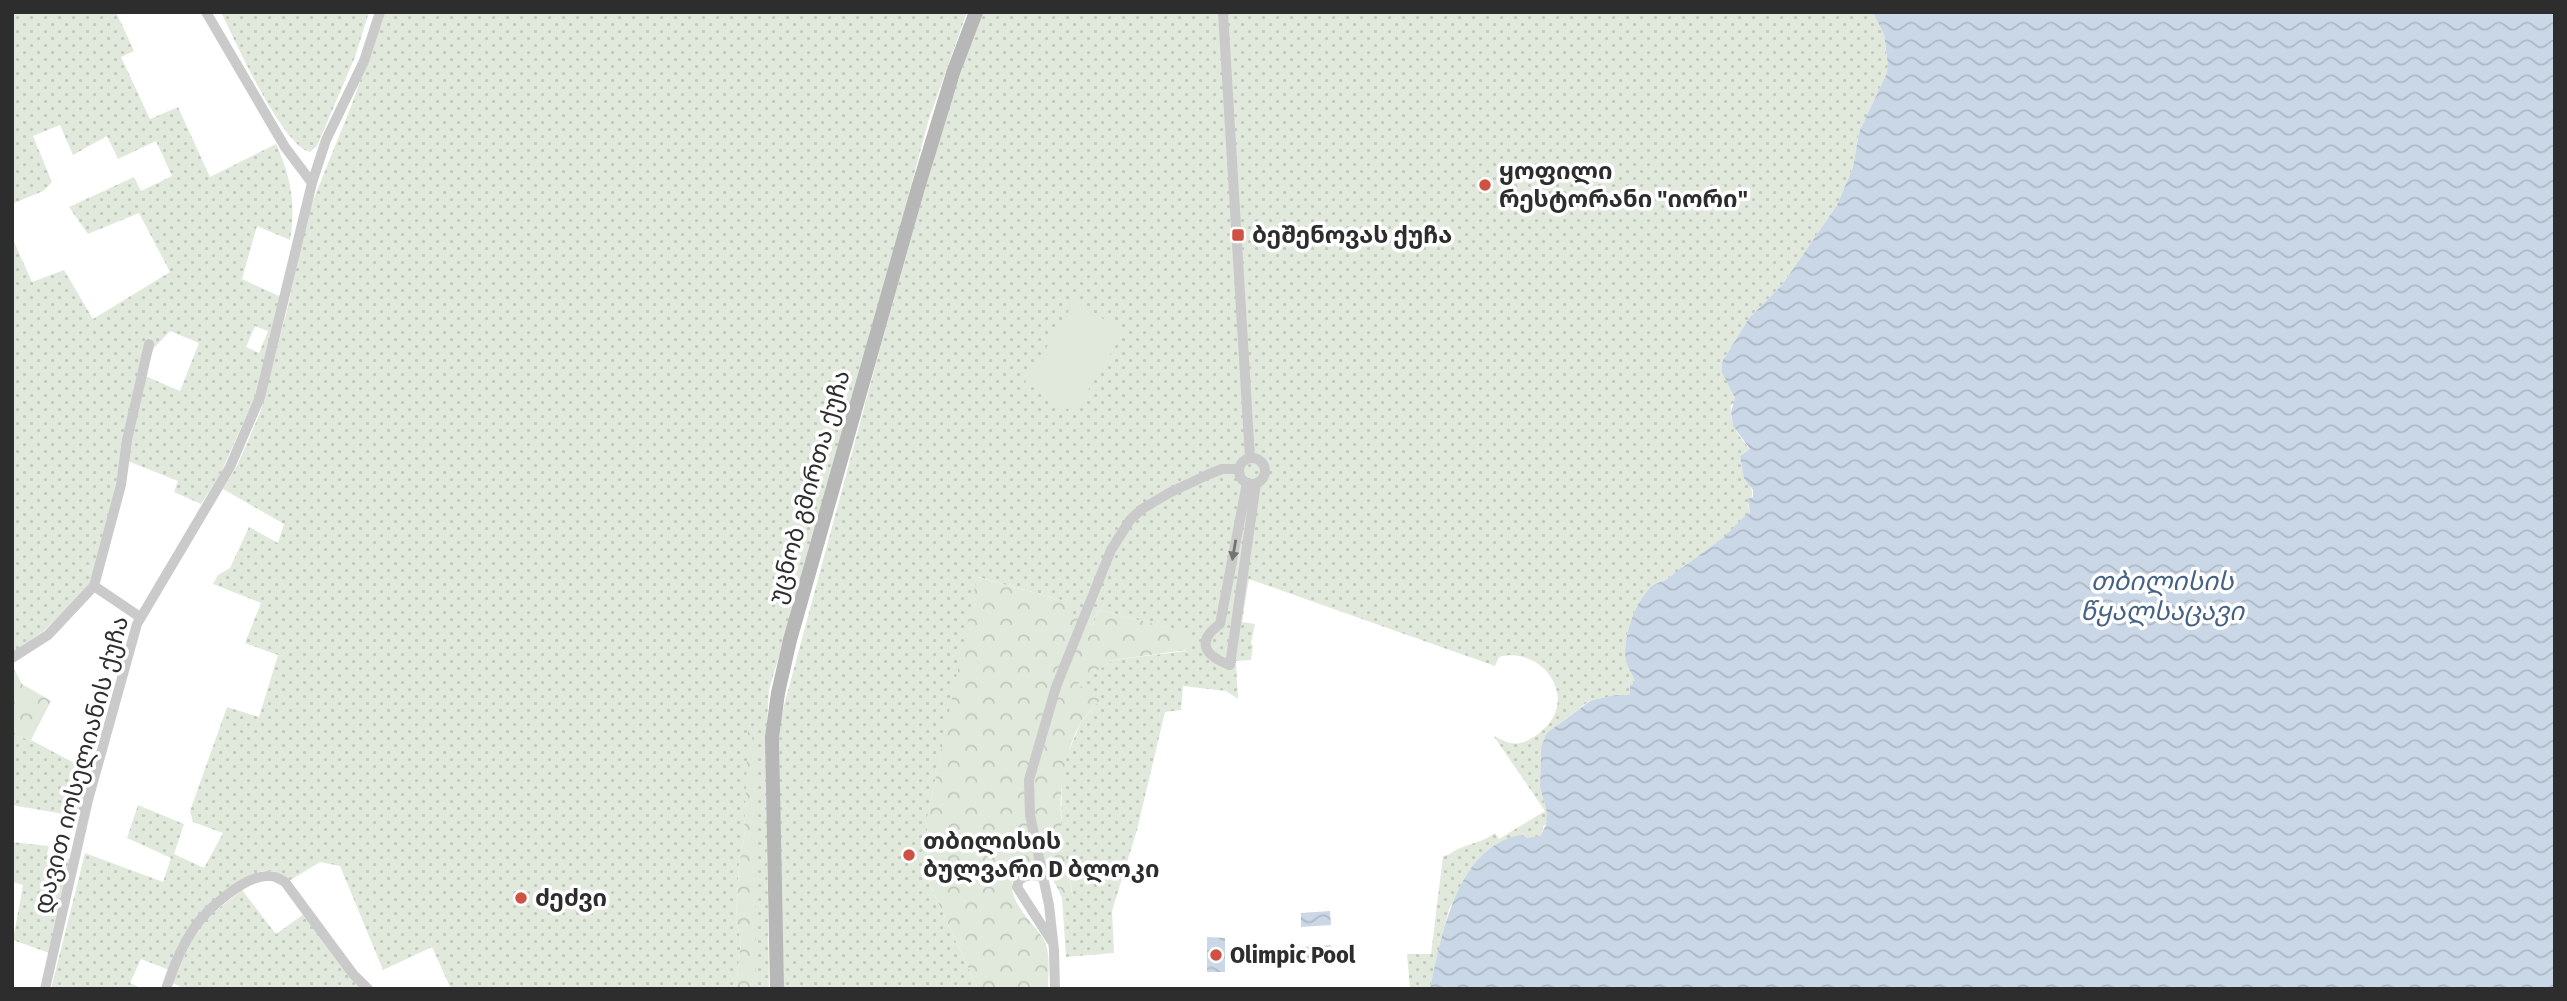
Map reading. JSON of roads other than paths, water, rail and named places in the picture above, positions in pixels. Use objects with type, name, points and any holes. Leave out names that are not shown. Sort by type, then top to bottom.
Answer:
[{"type":"main road","name":"უცნობ გმირთა ქუჩა","points":[[777,989],[772,737],[778,693],[790,640],[914,200],[953,73],[976,12]]},
{"type":"street","points":[[206,12],[285,147],[312,183]]},
{"type":"street","name":"დავით იოსელიანის ქუჩა","points":[[45,989],[88,800],[140,617],[230,467],[260,397],[312,183],[326,140],[364,61],[380,12]]},
{"type":"street","points":[[1223,12],[1250,458]]},
{"type":"street","points":[[12,658],[47,635],[94,586],[121,485],[130,428],[149,344]]},
{"type":"street","points":[[1250,458],[1258,459],[1265,470],[1263,478],[1251,483],[1240,477],[1239,468],[1243,461],[1250,458]]},
{"type":"street","points":[[1055,989],[1054,944],[1045,878],[1030,815],[1030,780],[1056,687],[1111,550],[1130,520],[1142,509],[1207,475],[1222,469],[1239,468]]},
{"type":"street","points":[[1251,483],[1230,665],[1210,656],[1206,640],[1220,624],[1251,483]]},
{"type":"street","points":[[94,586],[140,617]]},
{"type":"street","points":[[1045,878],[1032,874],[1024,876],[1017,887],[1054,944]]},
{"type":"street","points":[[169,988],[192,931],[203,916],[240,886],[253,879],[273,876],[285,882],[353,974],[368,989]]},
{"type":"water","name":"თბილისის წყალსაცავი","points":[[1873,12],[2555,12],[2555,989],[1430,989],[1447,920],[1467,875],[1481,857],[1498,843],[1520,835],[1528,838],[1540,836],[1546,825],[1547,813],[1540,787],[1541,747],[1547,733],[1590,701],[1615,695],[1630,695],[1630,685],[1635,683],[1626,662],[1626,640],[1639,602],[1646,592],[1724,537],[1750,513],[1748,499],[1753,497],[1753,490],[1744,478],[1740,456],[1750,449],[1733,426],[1731,412],[1735,398],[1722,372],[1722,362],[1749,318],[1782,285],[1837,205],[1853,167],[1859,132],[1888,66],[1884,35]]},
{"type":"water","points":[[1330,911],[1331,925],[1301,927],[1301,913]]},
{"type":"water","name":"Olimpic Pool","points":[[1207,937],[1225,938],[1225,972],[1207,972]]},
{"type":"water","points":[[1331,945],[1332,959],[1304,961],[1303,947]]},
{"type":"place","name":"ყოფილი რესტორანი \"იორი\"","points":[[1485,185]]},
{"type":"place","name":"ბეშენოვას ქუჩა","points":[[1238,235]]},
{"type":"place","name":"თბილისის ბულვარი D ბლოკი","points":[[909,855]]},
{"type":"place","name":"ძეძვი","points":[[521,898]]},
{"type":"place","name":"Olimpic Pool","points":[[1216,955]]}]
